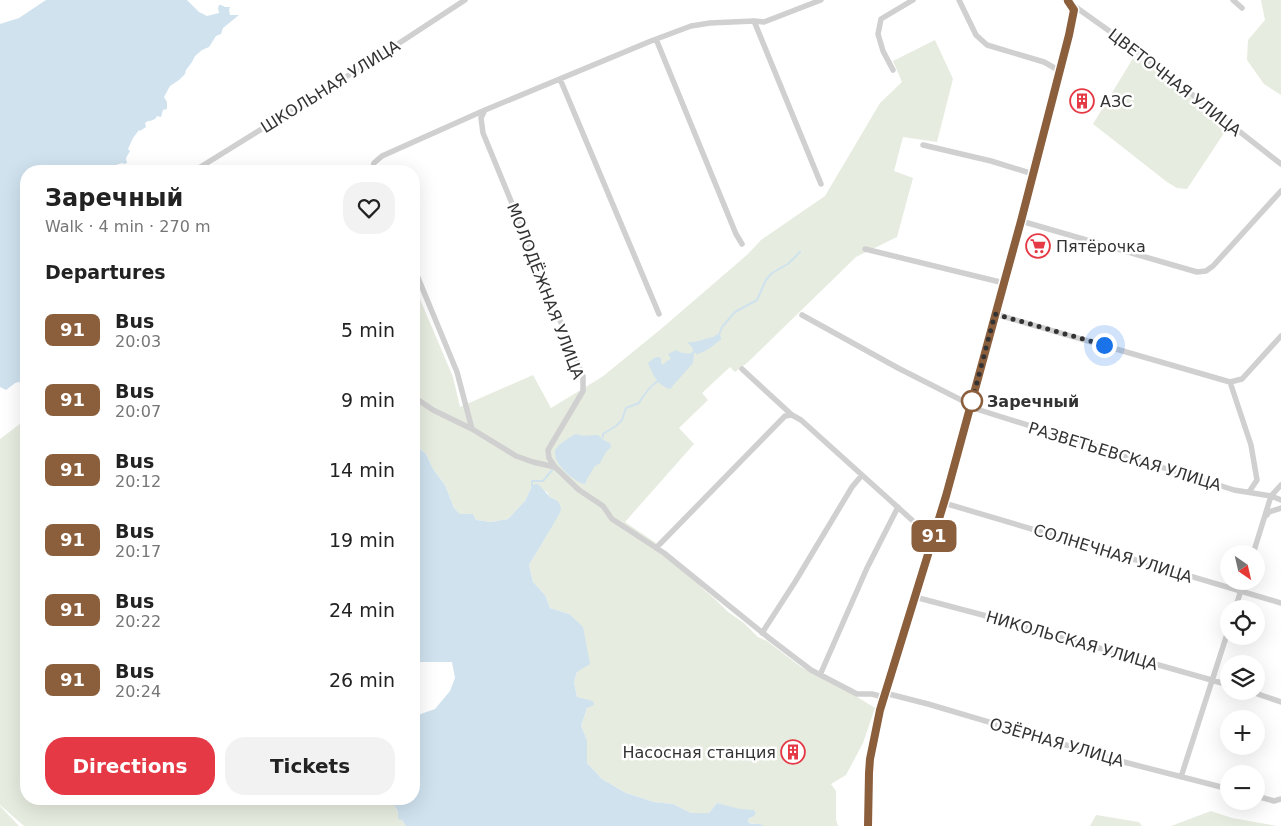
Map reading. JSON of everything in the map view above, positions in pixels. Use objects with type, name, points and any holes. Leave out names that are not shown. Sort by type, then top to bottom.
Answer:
[{"type":"street","name":"ШКОЛЬНАЯ УЛИЦА","points":[[204,165],[378,57],[465,0]]},
{"type":"street","points":[[374,165],[382,156],[485,110],[691,26],[710,22],[764,22],[821,0]]},
{"type":"street","points":[[893,70],[883,51],[878,34],[881,19],[913,0]]},
{"type":"street","points":[[959,0],[976,35],[987,45],[1044,62],[1060,71]]},
{"type":"street","points":[[868,826],[870,759],[884,695],[944,503],[1021,221],[1074,10],[1068,0]]},
{"type":"street","name":"ЦВЕТОЧНАЯ УЛИЦА","points":[[1068,0],[1130,45],[1281,164]]},
{"type":"street","points":[[1233,0],[1242,8]]},
{"type":"street","points":[[754,21],[821,184]]},
{"type":"street","points":[[656,39],[736,234],[742,244]]},
{"type":"street","points":[[560,79],[659,314]]},
{"type":"street","name":"МОЛОДЁЖНАЯ УЛИЦА","points":[[485,110],[481,118],[483,132],[583,376],[583,391],[548,450],[549,458],[555,467]]},
{"type":"street","points":[[923,145],[1033,174]]},
{"type":"street","points":[[1021,221],[1197,272],[1213,266],[1281,191]]},
{"type":"street","points":[[865,250],[1004,283]]},
{"type":"street","points":[[420,283],[457,372],[472,429]]},
{"type":"street","points":[[995,314],[1230,382],[1242,379],[1281,336]]},
{"type":"street","name":"РАЗВЕТЬЕВСКАЯ УЛИЦА","points":[[802,315],[970,406],[1234,490],[1271,496],[1281,500]]},
{"type":"street","points":[[742,369],[933,539]]},
{"type":"street","points":[[1230,382],[1251,445],[1257,480],[1250,492]]},
{"type":"street","points":[[420,401],[433,410],[472,429],[516,456],[555,467],[579,490],[603,506],[612,519],[656,548],[762,633],[820,675],[867,568],[898,507]]},
{"type":"street","points":[[656,548],[785,416],[792,415]]},
{"type":"street","points":[[762,633],[852,487],[862,475]]},
{"type":"street","points":[[1256,545],[1271,496],[1281,485]]},
{"type":"street","name":"СОЛНЕЧНАЯ УЛИЦА","points":[[944,503],[1281,603]]},
{"type":"street","points":[[1266,516],[1269,512],[1281,508]]},
{"type":"street","points":[[1238,600],[1241,591]]},
{"type":"street","name":"НИКОЛЬСКАЯ УЛИЦА","points":[[915,597],[1220,682]]},
{"type":"street","points":[[1181,777],[1223,645]]},
{"type":"street","name":"ОЗЁРНАЯ УЛИЦА","points":[[820,675],[858,694],[884,695],[928,704],[1120,761],[1220,787]]},
{"type":"street","points":[[1265,696],[1281,702]]},
{"type":"street","points":[[1265,798],[1281,799]]},
{"type":"shaded area","points":[[1261,0],[1281,0],[1281,95],[1264,84],[1247,60],[1248,40],[1265,20]]},
{"type":"shaded area","points":[[935,40],[953,79],[937,142],[903,137],[894,171],[913,178],[897,237],[856,257],[747,363],[735,372],[730,367],[702,393],[708,400],[679,428],[694,444],[625,522],[656,543],[653,548],[695,578],[701,587],[758,637],[767,641],[801,667],[875,708],[863,743],[846,775],[831,784],[836,791],[836,819],[838,826],[764,826],[748,822],[748,819],[756,813],[754,810],[740,810],[717,803],[709,813],[691,813],[673,804],[654,802],[626,793],[602,779],[587,763],[587,740],[581,726],[587,708],[577,697],[574,682],[577,672],[569,614],[550,608],[545,595],[533,582],[529,565],[560,513],[558,501],[550,497],[547,492],[532,486],[525,501],[508,519],[491,522],[476,520],[473,514],[460,514],[454,508],[445,485],[433,469],[426,454],[420,449],[420,299],[453,377],[460,407],[533,375],[551,408],[602,377],[661,329],[748,254],[761,240],[825,196],[880,103],[902,82],[893,61]]},
{"type":"shaded area","points":[[1135,55],[1139,56],[1228,127],[1187,189],[1177,188],[1167,182],[1093,124]]},
{"type":"shaded area","points":[[20,424],[20,805],[395,805],[398,814],[406,826],[24,826],[0,805],[0,439]]},
{"type":"shaded area","points":[[0,806],[19,826],[0,826]]},
{"type":"shaded area","points":[[1211,811],[1232,818],[1277,826],[1171,826]]},
{"type":"shaded area","points":[[1096,815],[1139,822],[1142,826],[1090,826]]},
{"type":"water","points":[[46,0],[187,0],[199,12],[207,16],[219,13],[219,5],[230,7],[230,15],[239,15],[223,28],[221,34],[216,36],[209,47],[195,56],[185,74],[170,86],[164,97],[167,102],[167,109],[163,110],[161,117],[157,116],[155,119],[145,123],[146,127],[139,130],[133,138],[128,149],[130,151],[126,158],[127,163],[116,165],[20,165],[20,382],[13,384],[6,390],[0,387],[0,24],[19,18]]},
{"type":"water","points":[[717,334],[721,337],[721,340],[708,350],[697,355],[694,353],[693,363],[670,389],[656,379],[648,363],[654,358],[661,358],[663,365],[671,359],[668,354],[676,350],[683,353],[692,353],[692,347],[687,342],[714,337]]},
{"type":"water","points":[[576,434],[584,436],[598,435],[610,443],[611,447],[600,463],[595,466],[585,484],[568,474],[557,462],[555,455],[555,450],[560,445]]},
{"type":"water","points":[[420,449],[426,454],[433,469],[445,485],[454,508],[460,514],[473,514],[476,520],[491,522],[508,519],[525,501],[532,486],[535,484],[538,484],[550,497],[558,501],[561,508],[560,513],[529,565],[533,582],[545,595],[550,608],[569,614],[583,627],[590,664],[577,672],[574,682],[577,697],[593,701],[594,705],[587,708],[581,726],[587,740],[587,763],[602,779],[626,793],[654,802],[673,804],[691,813],[709,813],[717,803],[740,809],[754,810],[756,813],[748,819],[748,822],[764,826],[406,826],[402,820],[398,819],[398,812],[394,805],[420,805],[420,714],[435,709],[450,691],[455,678],[452,662],[420,662]]},
{"type":"waterway","points":[[719,335],[722,327],[735,312],[757,300],[766,280],[772,273],[788,264],[800,252]]},
{"type":"waterway","points":[[603,437],[603,434],[622,420],[626,408],[639,403],[647,391],[658,381]]},
{"type":"waterway","points":[[532,486],[532,481],[543,481],[553,469]]},
{"type":"bus line","name":"91","points":[[868,826],[870,759],[883,697],[946,496],[1021,221],[1069,35],[1074,10],[1068,1]]},
{"type":"place","name":"АЗС","points":[[1082,101]]},
{"type":"place","name":"Пятёрочка","points":[[1038,246]]},
{"type":"place","name":"Заречный","points":[[972,401]]},
{"type":"place","name":"Насосная станция","points":[[793,752]]},
{"type":"route","points":[[972,401],[971,405],[995,314],[1104,345]]}]
